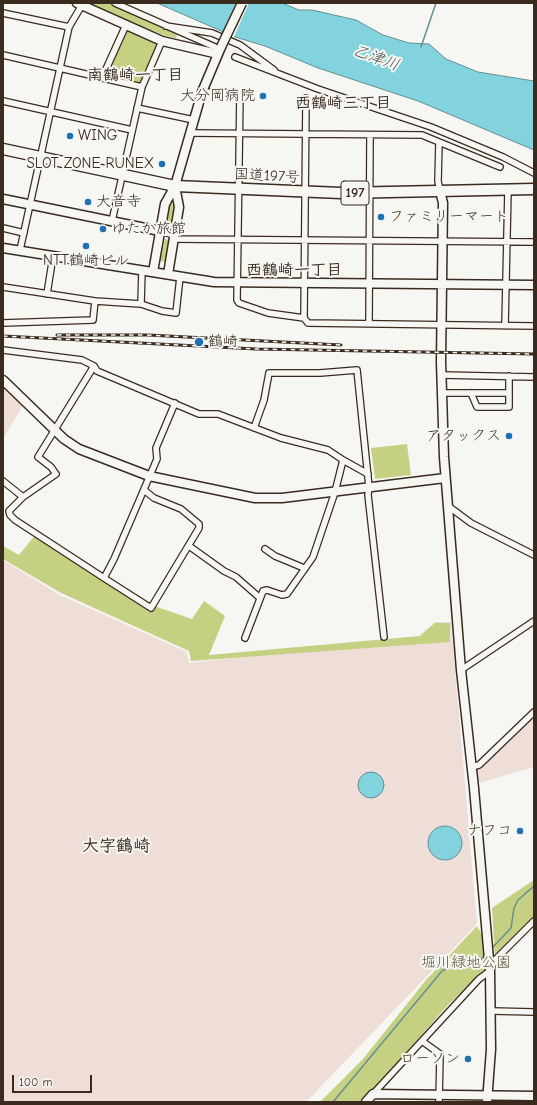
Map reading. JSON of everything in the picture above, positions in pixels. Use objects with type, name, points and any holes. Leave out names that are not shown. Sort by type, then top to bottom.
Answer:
[{"type":"highway","name":"国道197号","points":[[3,149],[175,186],[305,192],[370,193],[534,189]]},
{"type":"street","points":[[115,3],[218,49]]},
{"type":"street","points":[[153,272],[165,204],[175,186],[202,92],[218,49],[242,3]]},
{"type":"street","points":[[20,250],[69,27],[79,4],[162,41],[218,49]]},
{"type":"street","points":[[3,13],[69,27]]},
{"type":"street","points":[[102,78],[126,25]]},
{"type":"street","points":[[166,26],[212,33],[240,45],[280,74]]},
{"type":"street","points":[[112,221],[142,87],[162,41]]},
{"type":"street","points":[[3,54],[142,87]]},
{"type":"street","points":[[235,56],[280,74],[437,130],[503,157],[534,173]]},
{"type":"street","points":[[202,92],[240,93],[237,300],[239,303],[268,313],[304,318]]},
{"type":"street","points":[[306,98],[304,318],[308,323],[534,326]]},
{"type":"street","points":[[3,101],[132,130]]},
{"type":"street","points":[[137,108],[194,120]]},
{"type":"street","points":[[190,133],[422,135],[500,167]]},
{"type":"street","points":[[369,324],[370,135]]},
{"type":"street","points":[[439,142],[438,181],[442,203],[442,375],[445,478],[461,670],[474,788],[490,971],[492,1011],[488,1099]]},
{"type":"street","points":[[168,274],[179,207],[175,186]]},
{"type":"street","points":[[505,326],[508,190]]},
{"type":"street","points":[[3,199],[160,231],[174,237],[238,240],[534,242]]},
{"type":"street","points":[[3,228],[24,233]]},
{"type":"street","points":[[3,248],[214,282],[534,284]]},
{"type":"street","points":[[47,294],[53,256]]},
{"type":"street","points":[[141,304],[142,270]]},
{"type":"street","points":[[3,287],[95,301],[141,304],[162,311],[176,313],[180,277]]},
{"type":"street","points":[[3,323],[93,320],[95,301]]},
{"type":"street","points":[[3,350],[82,360],[94,366],[97,371],[199,414],[218,414],[281,438],[328,450],[368,474]]},
{"type":"street","points":[[94,366],[38,457],[51,467],[56,474],[23,497],[11,508],[10,515],[151,608],[189,546],[199,528],[199,524],[181,509],[154,498],[144,490]]},
{"type":"street","points":[[254,428],[264,400],[269,373],[320,373],[358,370],[368,474],[369,502],[384,637]]},
{"type":"street","points":[[442,375],[534,377]]},
{"type":"street","points":[[471,393],[477,407],[509,407],[509,376]]},
{"type":"street","points":[[3,380],[64,439],[79,449],[149,476],[256,498],[282,498],[445,478]]},
{"type":"street","points":[[443,393],[509,393]]},
{"type":"street","points":[[104,578],[114,559],[157,459],[156,448],[175,403]]},
{"type":"street","points":[[244,638],[263,591],[267,590],[282,595],[287,594],[312,557],[320,540],[343,460]]},
{"type":"street","points":[[3,481],[23,497]]},
{"type":"street","points":[[448,506],[471,523],[534,555]]},
{"type":"street","points":[[189,546],[224,571],[236,577],[260,598]]},
{"type":"street","points":[[265,549],[275,556],[304,568]]},
{"type":"street","points":[[461,670],[534,621]]},
{"type":"street","points":[[471,767],[479,764],[534,712]]},
{"type":"street","points":[[366,1102],[479,979],[490,971],[495,960],[534,921]]},
{"type":"street","points":[[528,926],[534,930]]},
{"type":"street","points":[[492,1011],[534,1012]]},
{"type":"street","points":[[422,1041],[440,1054],[439,1098]]},
{"type":"street","points":[[373,1094],[488,1099],[534,1096]]},
{"type":"shaded area","points":[[3,384],[25,402],[3,439]]},
{"type":"shaded area","points":[[3,560],[60,595],[187,652],[189,663],[419,636],[435,622],[451,622],[477,924],[306,1102],[3,1102]]},
{"type":"shaded area","points":[[534,715],[534,767],[479,783],[477,770]]},
{"type":"green space","points":[[84,3],[110,3],[171,30],[177,35],[176,38],[166,36]]},
{"type":"green space","points":[[127,29],[159,44],[142,82],[139,84],[106,76],[105,74]]},
{"type":"green space","points":[[170,204],[174,204],[175,206],[172,228],[170,229],[165,227]]},
{"type":"green space","points":[[165,239],[170,240],[166,262],[160,261]]},
{"type":"green space","points":[[407,444],[411,475],[375,479],[371,448]]},
{"type":"green space","points":[[36,534],[157,607],[192,619],[204,601],[225,616],[209,655],[420,636],[435,623],[450,623],[450,642],[191,661],[189,651],[61,593],[3,559],[3,546],[19,555]]},
{"type":"green space","points":[[534,880],[534,916],[495,957],[492,908]]},
{"type":"green space","name":"堀川緑地公園","points":[[477,926],[482,935],[485,970],[447,1006],[363,1102],[320,1102],[363,1059],[426,980]]},
{"type":"water","name":"乙津川","points":[[157,3],[282,3],[299,10],[312,10],[356,20],[383,35],[409,43],[429,44],[446,59],[478,72],[534,81],[534,150],[418,101],[318,68],[265,46],[235,37]]},
{"type":"water","points":[[371,772],[380,776],[384,785],[380,794],[371,798],[362,794],[358,785],[362,776]]},
{"type":"water","points":[[445,826],[457,831],[462,843],[457,855],[445,860],[433,855],[428,843],[433,831]]},
{"type":"pier","points":[[236,3],[249,3],[233,39],[222,34]]},
{"type":"waterway","points":[[421,47],[436,3]]},
{"type":"waterway","points":[[491,949],[511,928],[514,908],[518,900],[534,886]]},
{"type":"waterway","points":[[333,1102],[442,971],[450,967],[469,967],[475,965],[485,955]]},
{"type":"railway","points":[[57,335],[148,335],[341,345]]},
{"type":"railway","points":[[3,336],[256,349],[534,354]]},
{"type":"place","name":"大分岡病院","points":[[263,96]]},
{"type":"place","name":"WING","points":[[70,136]]},
{"type":"place","name":"SLOT ZONE RUNEX","points":[[162,164]]},
{"type":"place","name":"大音寺","points":[[88,202]]},
{"type":"place","name":"ファミリーマート","points":[[381,217]]},
{"type":"place","name":"ゆたか旅館","points":[[103,229]]},
{"type":"place","name":"NTT鶴崎ビル","points":[[86,246]]},
{"type":"place","name":"鶴崎","points":[[199,342]]},
{"type":"place","name":"アタックス","points":[[509,436]]},
{"type":"place","name":"ナフコ","points":[[520,831]]},
{"type":"place","name":"ローソン","points":[[468,1059]]},
{"type":"district","name":"南鶴崎一丁目","points":[[135,75]]},
{"type":"district","name":"西鶴崎三丁目","points":[[343,103]]},
{"type":"district","name":"西鶴崎一丁目","points":[[294,270]]},
{"type":"district","name":"大字鶴崎","points":[[116,846]]}]
